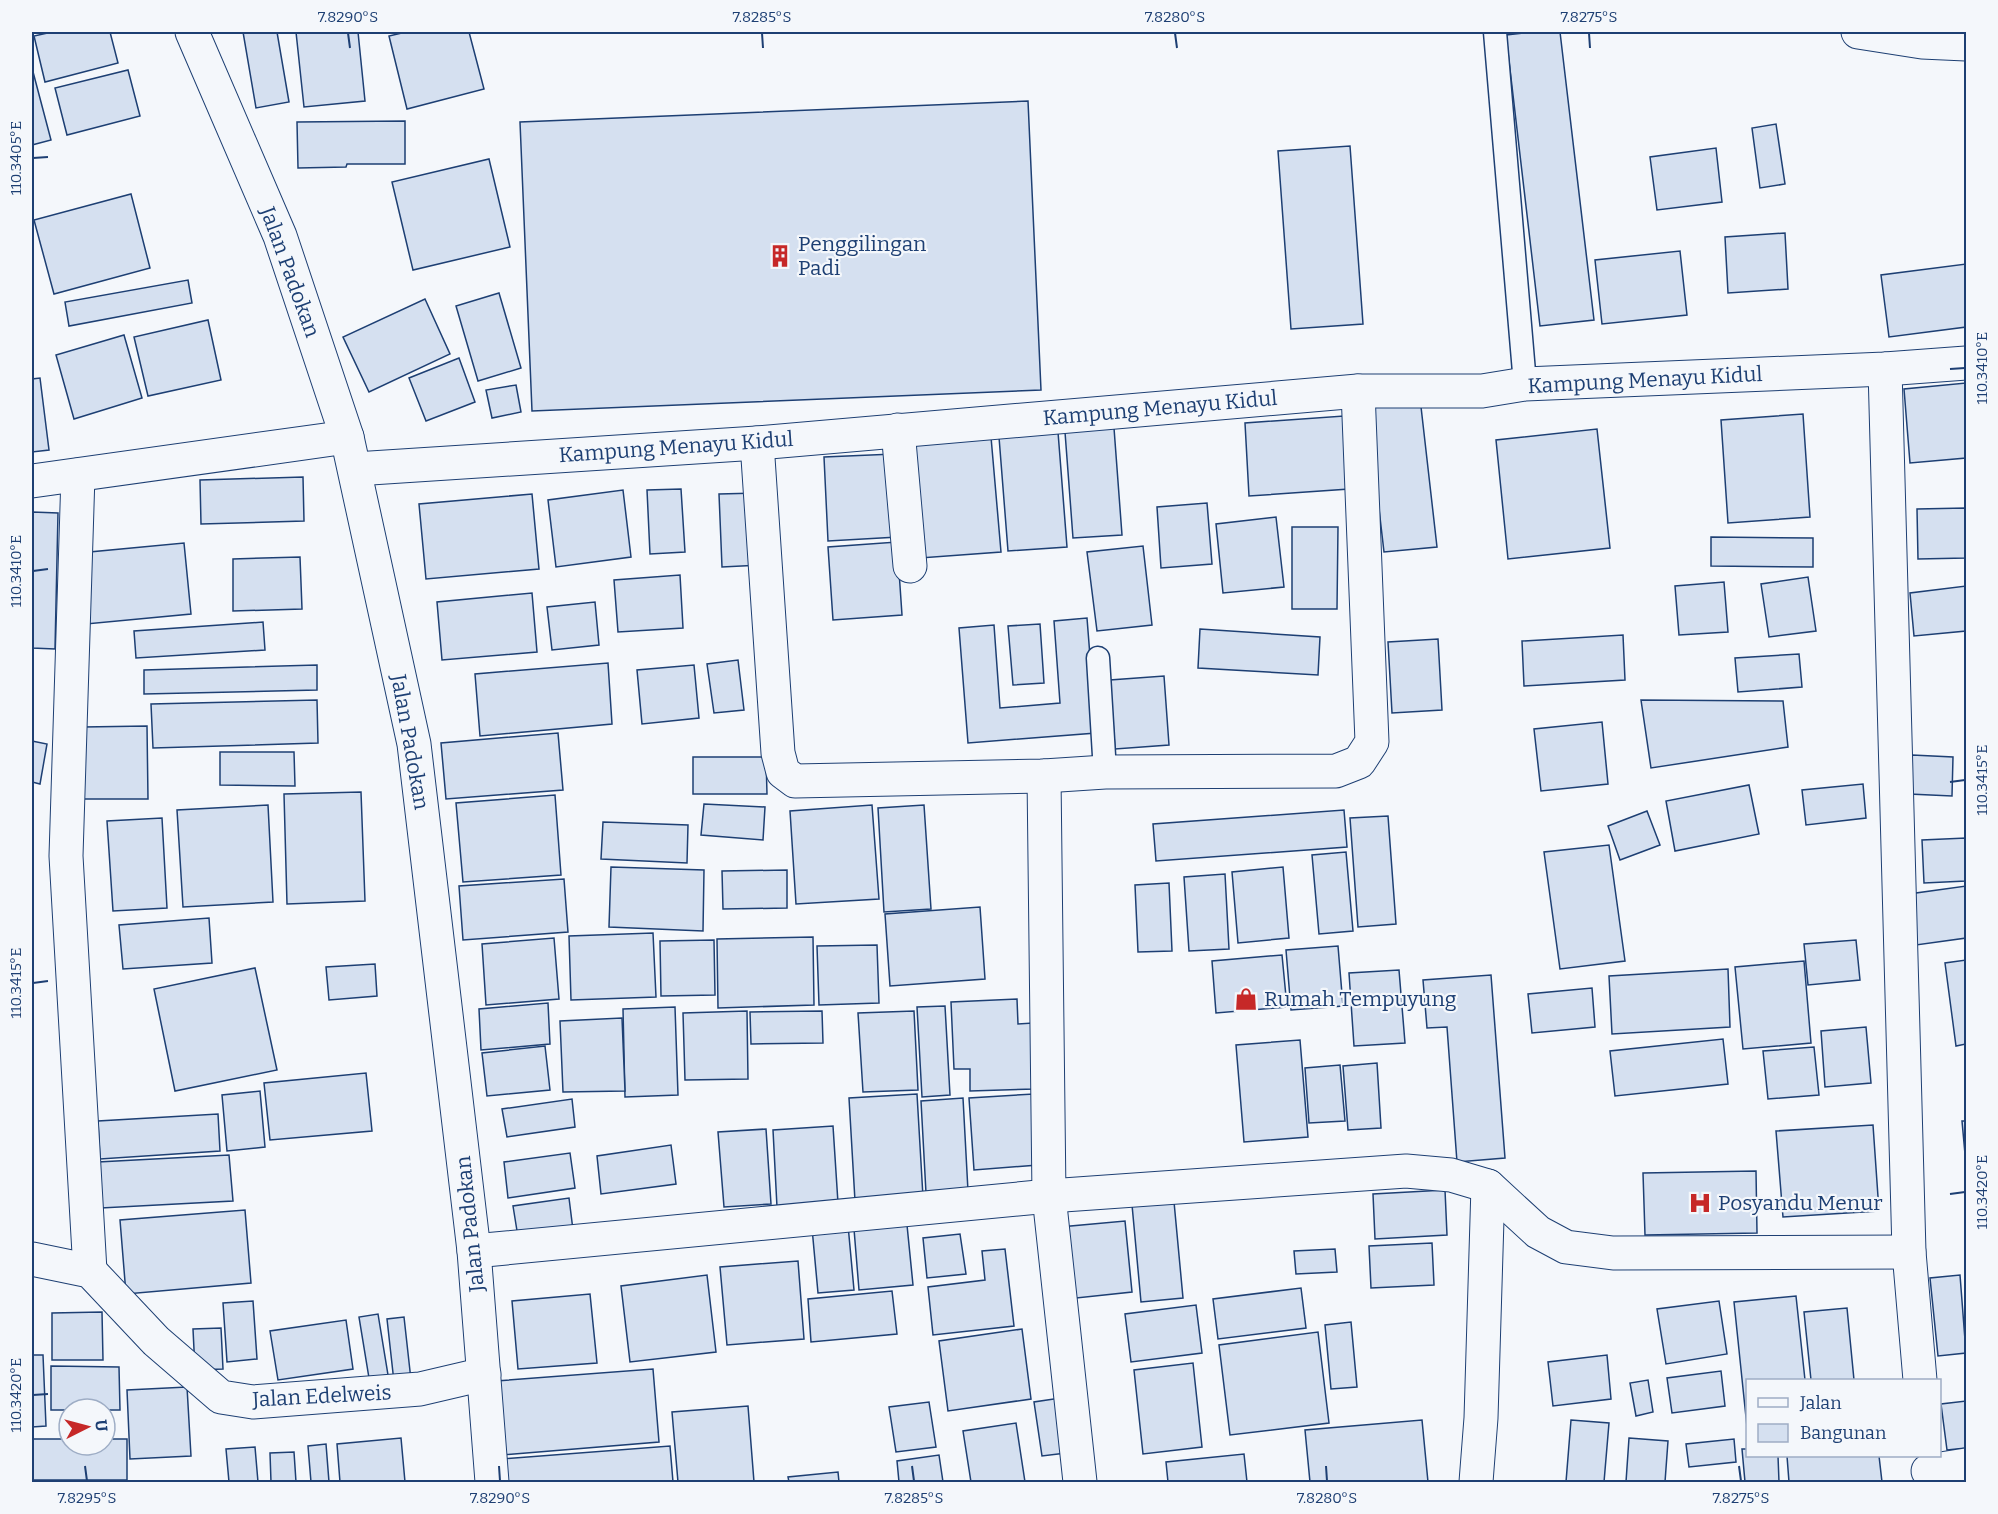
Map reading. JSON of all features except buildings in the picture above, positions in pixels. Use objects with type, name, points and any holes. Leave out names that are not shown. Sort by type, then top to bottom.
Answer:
[{"type":"street","name":"Jalan Padokan","points":[[192,32],[280,236],[346,437],[355,469],[414,744],[474,1251],[492,1482]]},
{"type":"street","points":[[1858,32],[1923,37],[1966,44]]},
{"type":"street","name":"Kampung Menayu Kidul","points":[[355,469],[757,442],[1358,391],[1482,391],[1526,384],[1885,369],[1966,363]]},
{"type":"street","points":[[1885,369],[1909,1252],[1920,1379]]},
{"type":"street","points":[[757,442],[778,753],[783,772],[795,781],[1044,776],[1105,772],[1336,771],[1359,762],[1372,742],[1358,391]]},
{"type":"street","points":[[898,430],[910,566]]},
{"type":"street","points":[[32,481],[346,437]]},
{"type":"street","points":[[32,1259],[90,1271],[66,856],[78,475]]},
{"type":"street","points":[[1044,776],[1049,1196],[1080,1482]]},
{"type":"street","points":[[474,1251],[1049,1196],[1406,1171],[1450,1175],[1488,1186],[1538,1232],[1566,1247],[1613,1252],[1909,1252]]},
{"type":"street","points":[[1476,1482],[1481,1418],[1488,1186]]},
{"type":"street","name":"Jalan Edelweis","points":[[90,1271],[156,1341],[221,1397],[253,1402],[420,1389],[484,1374]]},
{"type":"street","points":[[1928,1470],[1966,1465]]},
{"type":"lane","points":[[1495,32],[1526,384]]},
{"type":"lane","points":[[1098,658],[1105,772]]},
{"type":"place","name":"Penggilingan Padi","points":[[780,256]]},
{"type":"place","name":"Rumah Tempuyung","points":[[1246,999]]},
{"type":"place","name":"Posyandu Menur","points":[[1700,1203]]}]
